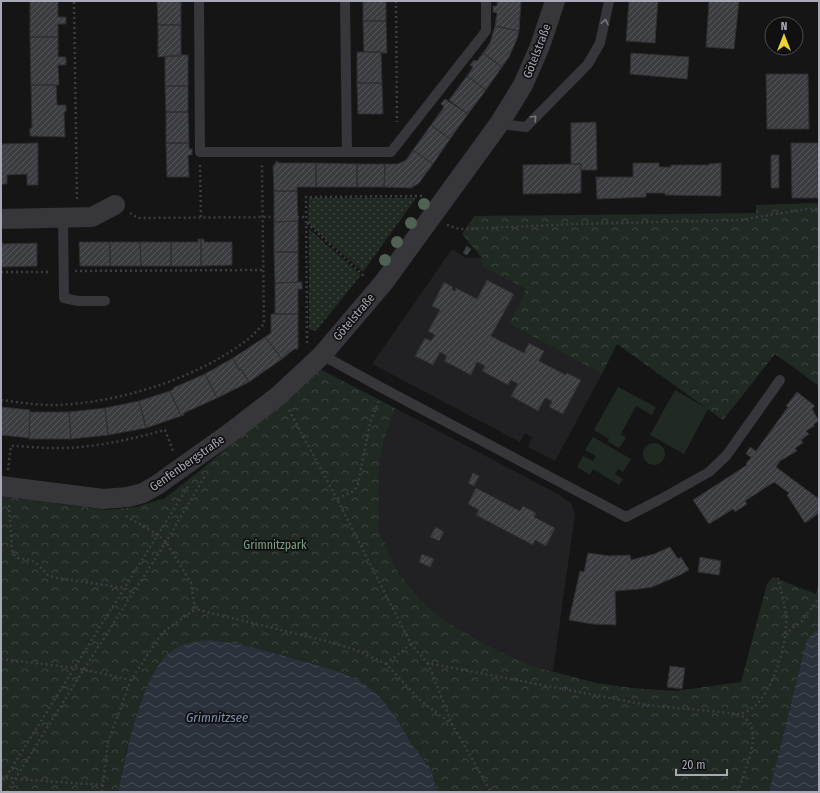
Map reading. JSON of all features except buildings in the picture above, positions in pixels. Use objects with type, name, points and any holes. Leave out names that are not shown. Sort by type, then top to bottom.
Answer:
[{"type":"street","name":"Götelstraße","points":[[315,352],[384,282],[499,124],[523,86],[540,46],[555,1]]},
{"type":"street","points":[[1,219],[70,212],[92,217],[114,204]]},
{"type":"street","name":"Genfenbergstraße","points":[[6,486],[103,499],[128,497],[143,493],[158,485],[278,396],[315,352]]},
{"type":"lane","points":[[199,1],[200,152],[391,152],[486,31],[486,1]]},
{"type":"lane","points":[[345,1],[347,152]]},
{"type":"lane","points":[[499,124],[526,127],[588,64],[600,43],[609,1]]},
{"type":"lane","points":[[70,212],[64,272],[64,298],[78,301],[105,301]]},
{"type":"lane","points":[[315,352],[626,517],[709,472],[726,456],[780,380]]},
{"type":"path","points":[[396,1],[397,144]]},
{"type":"path","points":[[70,212],[74,2]]},
{"type":"path","points":[[200,152],[201,218]]},
{"type":"path","points":[[1,400],[52,405],[104,400],[150,388],[186,375],[215,360],[247,340],[264,324],[261,152]]},
{"type":"path","points":[[315,352],[306,223],[306,197],[423,196]]},
{"type":"path","points":[[114,204],[138,218],[274,217]]},
{"type":"path","points":[[430,219],[459,229],[606,223],[740,220],[819,208]]},
{"type":"path","points":[[297,217],[306,217]]},
{"type":"path","points":[[306,223],[366,277]]},
{"type":"path","points":[[1,272],[263,270]]},
{"type":"path","points":[[337,499],[354,491],[358,484],[370,423],[384,389]]},
{"type":"path","points":[[278,396],[286,405],[337,499],[411,644],[427,663],[452,724],[491,792]]},
{"type":"path","points":[[133,593],[124,588],[57,578],[48,575],[31,560],[18,558],[13,554],[6,486],[11,446],[52,448],[90,446],[131,440],[165,430],[175,454]]},
{"type":"path","points":[[7,792],[166,542],[205,476],[202,471]]},
{"type":"path","points":[[1,785],[76,668],[124,588],[189,486],[187,482]]},
{"type":"path","points":[[125,515],[158,535],[166,542],[191,583],[195,609]]},
{"type":"path","points":[[427,663],[647,705],[740,714],[757,704],[777,671],[782,656],[786,618],[778,578]]},
{"type":"path","points":[[785,635],[802,621],[819,598]]},
{"type":"path","points":[[102,792],[108,742],[131,680],[162,633],[195,609],[326,641],[356,650],[386,664],[421,701],[452,724]]},
{"type":"path","points":[[386,664],[411,644]]},
{"type":"path","points":[[1,659],[84,669],[131,680]]},
{"type":"path","points":[[738,792],[751,753],[752,734],[750,724],[740,714]]},
{"type":"path","points":[[1,776],[15,779],[103,785]]},
{"type":"shaded area","points":[[452,249],[466,258],[482,258],[482,267],[526,289],[509,324],[602,374],[555,461],[528,447],[532,437],[525,433],[520,442],[372,364]]},
{"type":"shaded area","points":[[395,408],[558,494],[571,503],[575,514],[553,671],[536,667],[505,654],[458,629],[431,610],[418,597],[397,571],[379,530],[379,468],[384,441]]},
{"type":"green space","points":[[309,198],[416,198],[363,272],[308,223]]},
{"type":"green space","points":[[819,203],[819,386],[775,354],[723,420],[617,344],[602,374],[509,324],[526,289],[482,267],[482,258],[462,234],[474,216],[756,213],[756,205]]},
{"type":"green space","points":[[309,229],[361,275],[316,331],[309,329]]},
{"type":"green space","name":"Grimnitzpark","points":[[320,369],[395,408],[384,441],[379,468],[379,530],[397,571],[418,597],[431,610],[458,629],[505,654],[536,667],[596,683],[632,688],[675,691],[741,682],[767,584],[773,577],[816,594],[819,585],[819,628],[807,639],[769,792],[437,792],[431,769],[413,746],[394,714],[381,698],[324,667],[240,644],[211,640],[157,669],[146,693],[126,751],[118,792],[1,792],[1,496],[106,510],[136,507],[165,498],[203,468]]},
{"type":"green space","points":[[618,387],[656,407],[652,415],[636,406],[621,434],[626,438],[619,448],[608,442],[609,439],[594,430]]},
{"type":"green space","points":[[675,390],[708,409],[684,454],[650,435]]},
{"type":"green space","points":[[593,437],[631,459],[623,472],[618,469],[615,474],[623,479],[619,485],[593,469],[590,475],[577,467],[583,456],[593,461],[596,456],[585,450]]},
{"type":"green space","points":[[654,443],[662,446],[665,454],[662,462],[654,465],[646,462],[643,454],[646,446]]},
{"type":"water","points":[[819,628],[819,792],[769,792],[807,639]]},
{"type":"water","name":"Grimnitzsee","points":[[211,640],[240,644],[324,667],[349,676],[364,684],[381,698],[394,714],[413,746],[431,769],[437,792],[118,792],[136,718],[150,680],[159,665],[168,654],[178,647],[194,642]]}]
